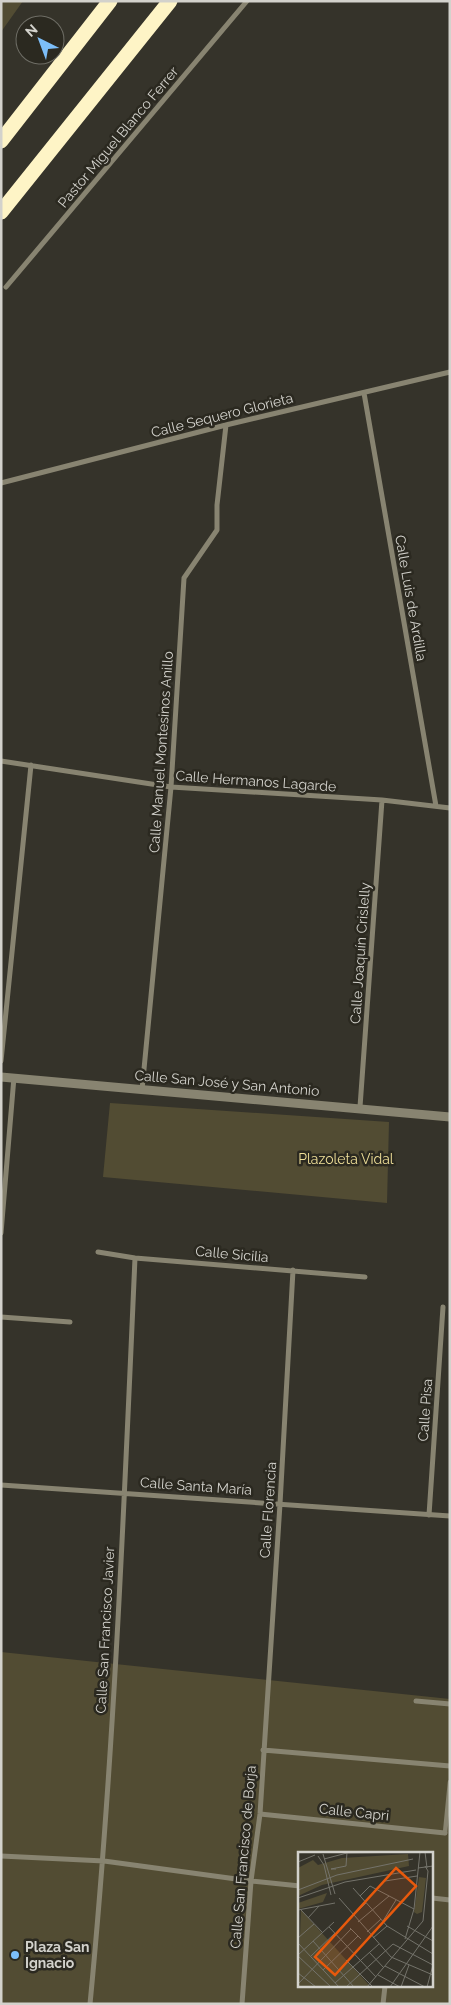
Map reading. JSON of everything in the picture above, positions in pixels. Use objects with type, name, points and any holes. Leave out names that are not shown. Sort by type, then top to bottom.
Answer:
[{"type":"highway","points":[[1,141],[110,1]]},
{"type":"highway","points":[[1,212],[170,1]]},
{"type":"street","name":"Pastor Miguel Blanco Ferrer","points":[[6,287],[247,1]]},
{"type":"street","name":"Calle Sequero Glorieta","points":[[1,483],[226,425],[450,372]]},
{"type":"street","name":"Calle Luis de Ardilla","points":[[364,393],[436,806]]},
{"type":"street","name":"Calle Manuel Montesinos Anillo","points":[[142,1090],[171,786],[184,578],[217,530],[217,505],[226,425]]},
{"type":"street","name":"Calle Hermanos Lagarde","points":[[1,761],[171,786],[382,800],[450,808]]},
{"type":"street","points":[[1,1061],[31,765]]},
{"type":"street","name":"Calle Joaquín Crislelly","points":[[360,1107],[382,800]]},
{"type":"street","name":"Calle San José y San Antonio","points":[[1,1076],[142,1090],[360,1107],[450,1117]]},
{"type":"street","points":[[1,1233],[14,1077]]},
{"type":"street","name":"Calle Sicilia","points":[[98,1252],[135,1258],[293,1270],[365,1278]]},
{"type":"street","name":"Calle San Francisco Javier","points":[[90,2004],[104,1861],[135,1258]]},
{"type":"street","name":"Calle Florencia","points":[[263,1750],[280,1504],[293,1270]]},
{"type":"street","name":"Calle Pisa","points":[[429,1515],[444,1306]]},
{"type":"street","points":[[1,1317],[70,1322]]},
{"type":"street","name":"Calle Santa María","points":[[1,1485],[450,1516]]},
{"type":"street","points":[[416,1701],[450,1704]]},
{"type":"street","name":"Calle San Francisco de Borja","points":[[242,2004],[251,1881],[260,1814],[263,1750],[450,1766]]},
{"type":"street","points":[[445,1833],[450,1782]]},
{"type":"street","name":"Calle Capri","points":[[260,1814],[445,1833]]},
{"type":"street","points":[[1,1856],[104,1861],[298,1886]]},
{"type":"street","points":[[434,1898],[450,1900]]},
{"type":"street","points":[[383,2004],[385,1988]]},
{"type":"green space","points":[[1,1],[23,1],[1,32]]},
{"type":"green space","name":"Plazoleta Vidal","points":[[110,1103],[389,1122],[387,1203],[103,1177]]},
{"type":"green space","points":[[1,1652],[450,1699],[450,2004],[1,2004]]},
{"type":"place","name":"Plaza San Ignacio","points":[[15,1955]]}]
